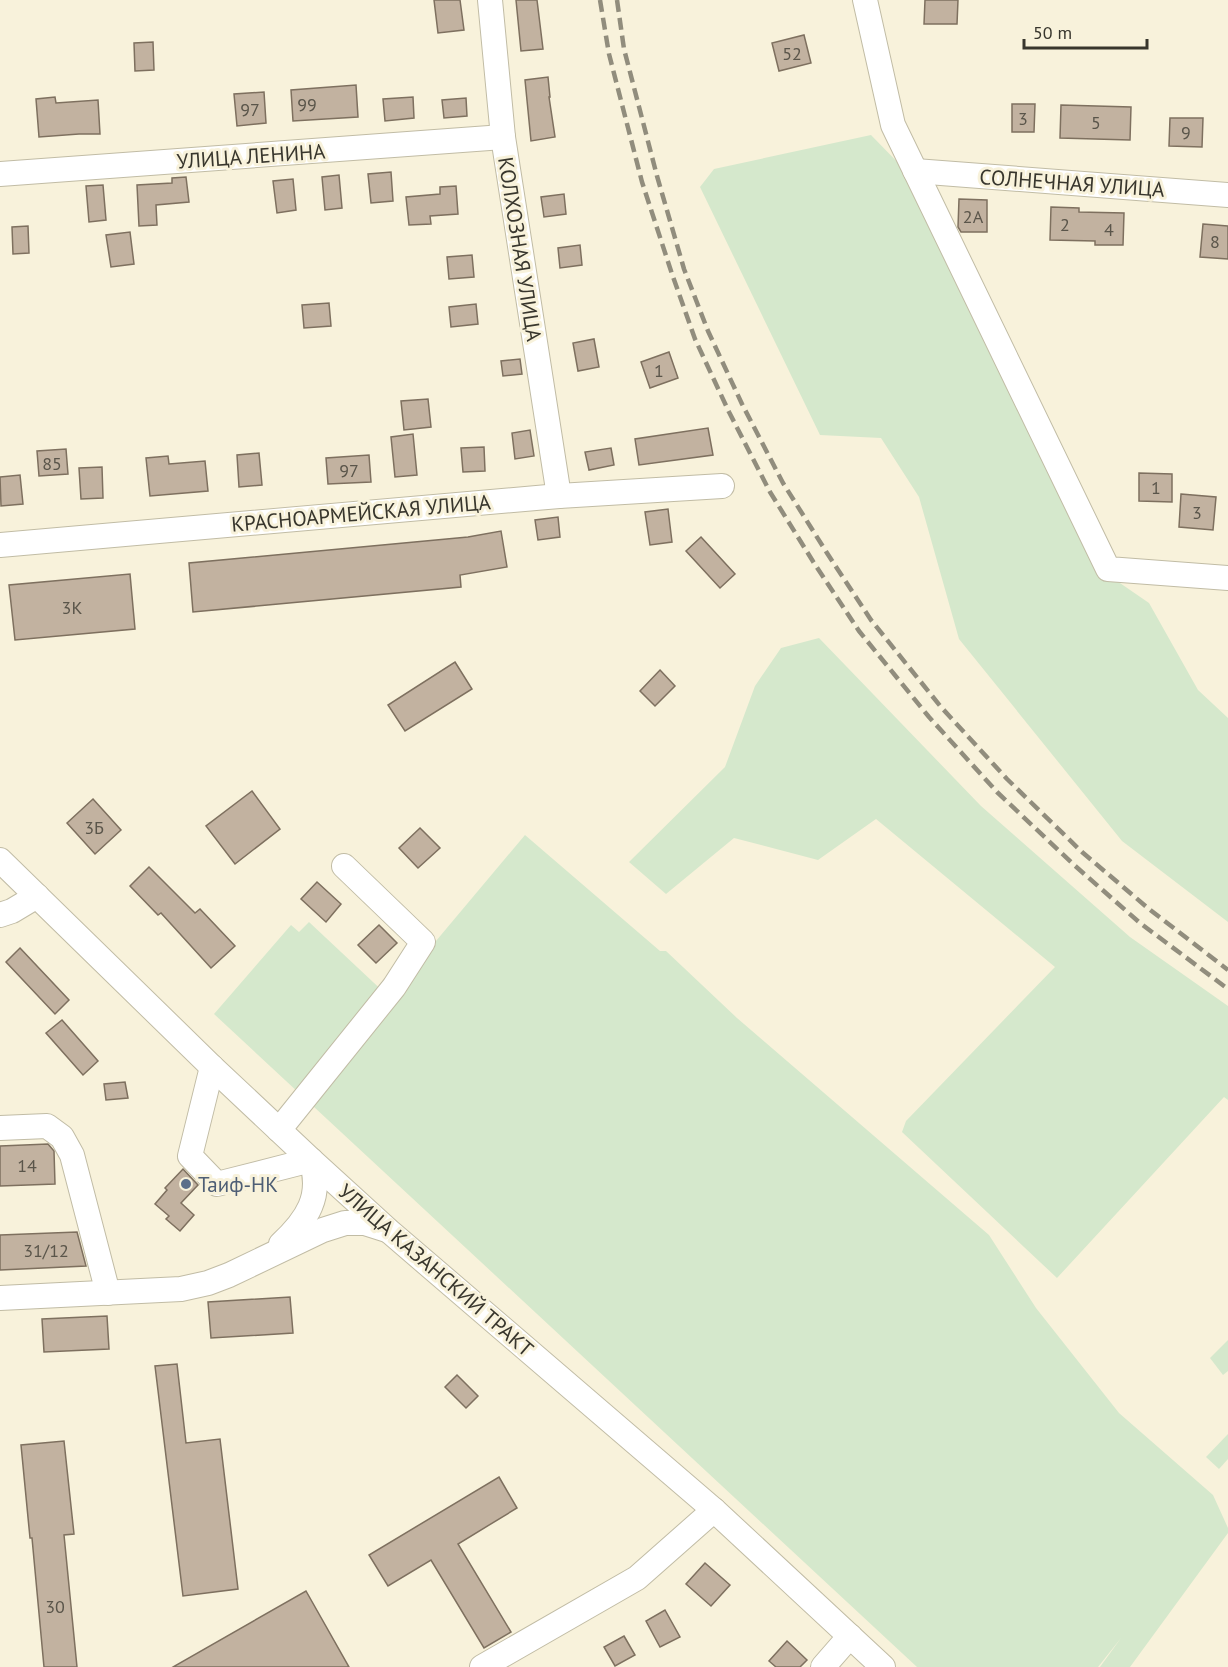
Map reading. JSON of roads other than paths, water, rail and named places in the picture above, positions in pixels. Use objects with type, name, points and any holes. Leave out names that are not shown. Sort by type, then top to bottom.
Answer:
[{"type":"street","name":"КОЛХОЗНАЯ УЛИЦА","points":[[490,0],[503,137],[559,496]]},
{"type":"street","points":[[865,0],[892,125],[1108,569],[1228,578]]},
{"type":"street","name":"УЛИЦА ЛЕНИНА","points":[[0,174],[503,137]]},
{"type":"street","name":"СОЛНЕЧНАЯ УЛИЦА","points":[[915,171],[1228,195]]},
{"type":"street","name":"КРАСНОАРМЕЙСКАЯ УЛИЦА","points":[[0,545],[559,496],[722,486]]},
{"type":"street","name":"УЛИЦА КАЗАНСКИЙ ТРАКТ","points":[[0,860],[311,1160],[389,1231],[714,1510],[884,1667]]},
{"type":"street","points":[[279,1130],[394,987],[423,942],[344,866]]},
{"type":"street","points":[[0,915],[12,911],[37,896]]},
{"type":"street","points":[[212,1067],[190,1156],[217,1184],[311,1160],[316,1188],[310,1210],[298,1229],[271,1254]]},
{"type":"street","points":[[0,1128],[47,1126],[62,1137],[72,1155],[108,1293]]},
{"type":"street","points":[[0,1298],[181,1289],[230,1275],[323,1230],[345,1223],[365,1223],[389,1231]]},
{"type":"street","points":[[482,1667],[637,1578],[714,1510]]},
{"type":"street","points":[[823,1667],[850,1636]]},
{"type":"railway","points":[[600,0],[609,54],[642,182],[695,339],[770,492],[814,563],[859,631],[929,717],[997,792],[1140,923],[1228,989]]},
{"type":"railway","points":[[617,0],[624,49],[684,269],[708,331],[742,404],[783,483],[827,553],[871,620],[941,707],[1007,779],[1082,852],[1149,909],[1228,970]]},
{"type":"place","name":"Таиф-НК","points":[[186,1184]]}]
